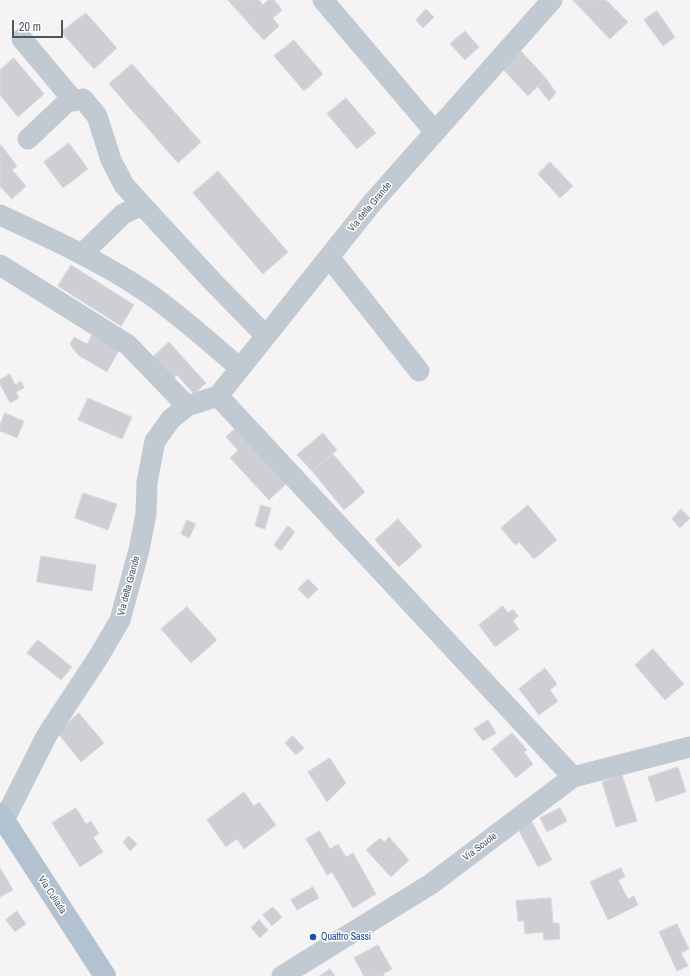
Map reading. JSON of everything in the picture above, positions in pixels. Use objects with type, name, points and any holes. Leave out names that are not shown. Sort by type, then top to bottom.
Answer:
[{"type":"main road","name":"Via Culiada","points":[[2,817],[105,976]]},
{"type":"street","points":[[323,0],[435,132]]},
{"type":"street","name":"Via della Grande","points":[[2,817],[47,735],[99,656],[120,620],[139,550],[146,514],[147,482],[155,441],[172,419],[186,406],[218,396],[372,203],[552,0]]},
{"type":"street","points":[[22,39],[74,101]]},
{"type":"street","points":[[28,140],[68,102],[83,98],[97,116],[111,160],[124,185],[213,282],[266,336]]},
{"type":"street","points":[[82,254],[123,214],[142,205]]},
{"type":"street","points":[[0,215],[82,254],[148,293],[195,329],[240,368]]},
{"type":"street","points":[[329,257],[419,371]]},
{"type":"street","points":[[0,265],[128,345],[186,406]]},
{"type":"street","points":[[218,396],[574,777]]},
{"type":"street","name":"Via Scuole","points":[[282,976],[431,884],[574,777],[690,746]]},
{"type":"building","points":[[228,0],[259,0],[263,5],[268,0],[274,0],[282,10],[273,18],[279,26],[264,40]]},
{"type":"building","points":[[573,0],[606,0],[628,22],[610,39]]},
{"type":"building","points":[[426,9],[434,17],[423,28],[416,20]]},
{"type":"building","points":[[657,11],[675,37],[663,46],[644,20]]},
{"type":"building","points":[[86,13],[117,48],[94,69],[61,32]]},
{"type":"building","points":[[465,31],[479,47],[465,60],[450,44]]},
{"type":"building","points":[[294,40],[323,74],[304,91],[274,56]]},
{"type":"building","points":[[520,50],[546,78],[528,96],[501,67]]},
{"type":"building","points":[[14,58],[44,94],[18,117],[0,95],[0,70]]},
{"type":"building","points":[[132,64],[201,142],[178,163],[109,84]]},
{"type":"building","points":[[546,78],[556,93],[549,101],[538,87]]},
{"type":"building","points":[[346,98],[376,133],[357,149],[327,114]]},
{"type":"building","points":[[69,143],[88,169],[63,188],[44,162]]},
{"type":"building","points":[[1,145],[17,166],[12,170],[26,186],[12,199],[0,186]]},
{"type":"building","points":[[550,162],[573,186],[560,198],[538,174]]},
{"type":"building","points":[[218,171],[288,252],[263,274],[193,193]]},
{"type":"building","points":[[71,265],[134,305],[121,326],[58,286]]},
{"type":"building","points":[[92,335],[119,350],[107,372],[78,355],[70,344],[74,337],[87,344]]},
{"type":"building","points":[[169,342],[206,383],[194,394],[177,375],[173,380],[153,357]]},
{"type":"building","points":[[10,374],[15,385],[21,381],[24,388],[16,392],[19,398],[10,403],[0,384],[0,380]]},
{"type":"building","points":[[88,398],[132,417],[122,439],[78,420]]},
{"type":"building","points":[[5,413],[24,421],[17,438],[0,431],[0,425]]},
{"type":"building","points":[[236,428],[288,482],[269,500],[230,458],[238,450],[226,437]]},
{"type":"building","points":[[323,433],[337,450],[312,471],[297,455]]},
{"type":"building","points":[[333,454],[365,492],[344,510],[312,471]]},
{"type":"building","points":[[83,493],[117,504],[108,530],[75,518]]},
{"type":"building","points":[[261,505],[271,508],[265,529],[255,526]]},
{"type":"building","points":[[528,505],[557,540],[534,559],[519,542],[515,545],[501,528]]},
{"type":"building","points":[[681,509],[690,518],[680,528],[672,519]]},
{"type":"building","points":[[398,519],[422,546],[399,567],[375,540]]},
{"type":"building","points":[[187,520],[196,524],[189,538],[181,534]]},
{"type":"building","points":[[288,526],[295,532],[281,551],[274,545]]},
{"type":"building","points":[[41,556],[96,565],[92,591],[37,582]]},
{"type":"building","points":[[308,579],[318,589],[308,599],[298,589]]},
{"type":"building","points":[[503,606],[508,613],[513,609],[518,616],[513,621],[519,629],[495,647],[479,625]]},
{"type":"building","points":[[187,607],[217,640],[191,663],[161,629]]},
{"type":"building","points":[[38,640],[72,667],[61,680],[27,653]]},
{"type":"building","points":[[653,649],[684,684],[665,700],[635,665]]},
{"type":"building","points":[[545,668],[557,684],[550,690],[558,701],[539,715],[519,689]]},
{"type":"building","points":[[79,713],[104,743],[81,762],[57,732]]},
{"type":"building","points":[[488,720],[496,733],[483,741],[474,729]]},
{"type":"building","points":[[512,733],[527,750],[524,752],[533,764],[516,778],[492,749]]},
{"type":"building","points":[[293,736],[304,748],[296,755],[285,743]]},
{"type":"building","points":[[330,758],[346,783],[327,802],[308,772]]},
{"type":"building","points":[[678,767],[686,792],[656,802],[648,777]]},
{"type":"building","points":[[622,775],[637,821],[616,827],[602,782]]},
{"type":"building","points":[[244,792],[254,806],[259,802],[276,825],[244,849],[237,839],[226,847],[207,820]]},
{"type":"building","points":[[76,808],[86,824],[91,821],[99,834],[93,837],[103,852],[80,867],[52,823]]},
{"type":"building","points":[[560,808],[567,821],[547,832],[540,818]]},
{"type":"building","points":[[529,816],[552,860],[538,867],[515,823]]},
{"type":"building","points":[[320,831],[330,849],[338,844],[346,857],[353,853],[376,894],[353,908],[332,872],[327,875],[306,839]]},
{"type":"building","points":[[129,836],[137,844],[130,851],[123,842]]},
{"type":"building","points":[[389,837],[409,860],[391,877],[366,850],[380,838],[384,842]]},
{"type":"building","points":[[0,868],[13,890],[0,897]]},
{"type":"building","points":[[621,868],[625,877],[618,880],[628,899],[634,896],[638,905],[608,920],[590,882]]},
{"type":"building","points":[[313,887],[319,898],[297,910],[291,900]]},
{"type":"building","points":[[551,898],[553,923],[559,923],[560,939],[544,940],[543,932],[525,934],[524,921],[518,921],[516,901]]},
{"type":"building","points":[[273,907],[282,917],[272,926],[263,915]]},
{"type":"building","points":[[17,911],[26,924],[15,932],[6,920]]},
{"type":"building","points":[[259,920],[268,930],[260,938],[251,928]]},
{"type":"building","points":[[677,924],[689,949],[681,953],[688,966],[677,971],[659,932]]},
{"type":"building","points":[[378,945],[392,969],[383,974],[384,976],[364,976],[354,958]]},
{"type":"building","points":[[330,969],[335,976],[320,976]]},
{"type":"place","name":"Quattro Sassi","points":[[313,937]]}]
